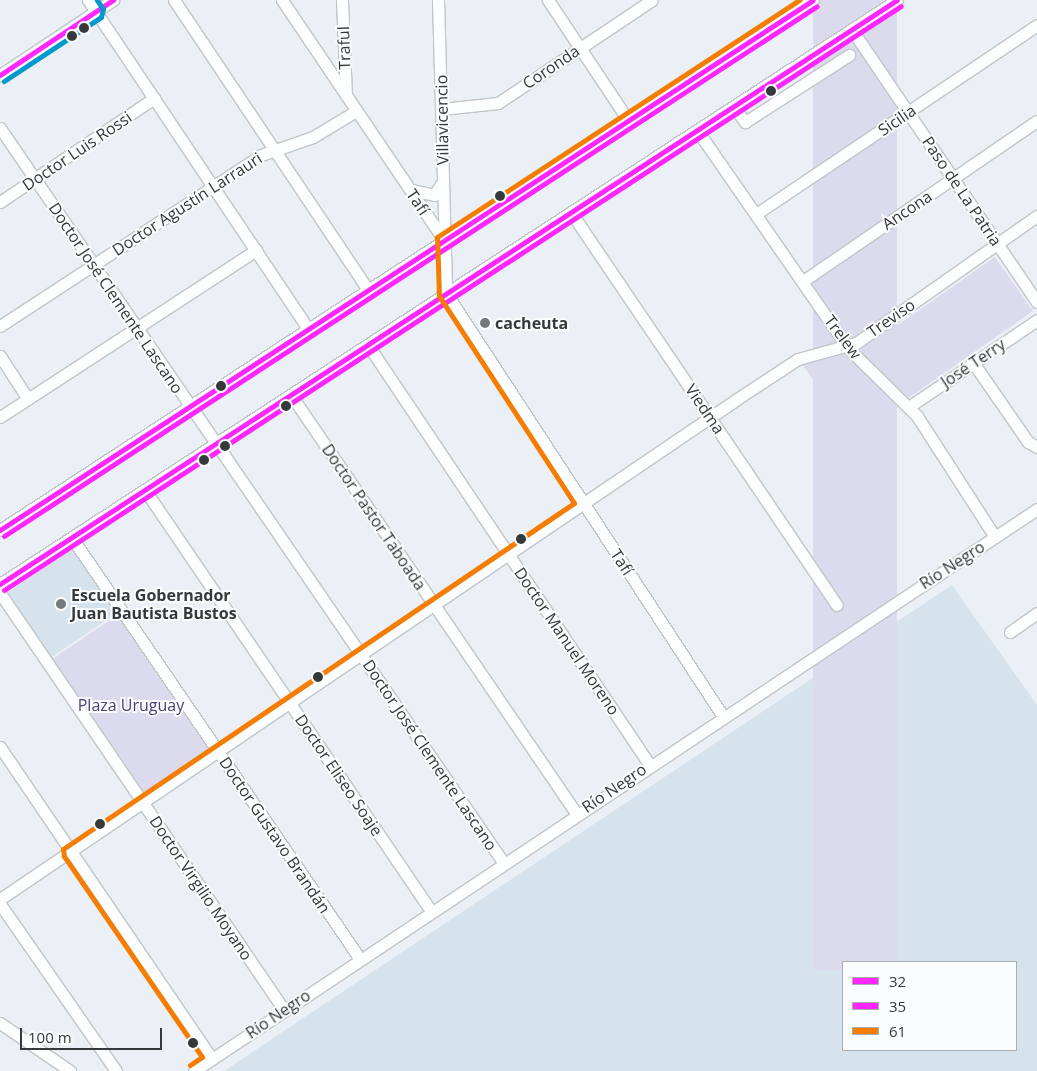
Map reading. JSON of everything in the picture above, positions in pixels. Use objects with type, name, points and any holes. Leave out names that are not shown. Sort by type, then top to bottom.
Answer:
[{"type":"street","points":[[88,0],[308,329]]},
{"type":"street","points":[[0,75],[113,0]]},
{"type":"street","points":[[174,0],[368,290]]},
{"type":"street","name":"Tafí","points":[[282,0],[444,240]]},
{"type":"street","name":"Traful","points":[[342,0],[346,95]]},
{"type":"street","name":"Villavicencio","points":[[438,0],[444,240]]},
{"type":"street","points":[[548,0],[628,120]]},
{"type":"street","name":"Coronda","points":[[442,109],[493,105],[652,0]]},
{"type":"street","points":[[1,527],[813,0]]},
{"type":"street","points":[[0,584],[446,293],[572,214],[897,0]]},
{"type":"street","name":"Sicilia","points":[[756,214],[909,113],[1037,25]]},
{"type":"street","name":"Paso de La Patria","points":[[852,30],[1037,302]]},
{"type":"street","points":[[734,107],[745,122],[849,55]]},
{"type":"street","name":"Doctor Luis Rossi","points":[[0,202],[154,98]]},
{"type":"street","name":"Doctor Agustín Larrauri","points":[[0,326],[213,186],[274,150],[313,137],[356,111]]},
{"type":"street","name":"Ancona","points":[[803,281],[1037,121]]},
{"type":"street","name":"Doctor José Clemente Lascano","points":[[0,128],[503,862]]},
{"type":"street","name":"Trelew","points":[[697,130],[847,347],[910,406],[995,537]]},
{"type":"street","points":[[409,189],[427,196],[434,195],[443,182]]},
{"type":"street","name":"Viedma","points":[[572,214],[836,605]]},
{"type":"street","name":"Treviso","points":[[0,899],[798,359],[847,347],[1037,216]]},
{"type":"street","points":[[444,240],[446,293]]},
{"type":"street","points":[[0,417],[256,250]]},
{"type":"street","name":"Tafí","points":[[446,293],[722,715]]},
{"type":"street","name":"José Terry","points":[[910,406],[1037,320]]},
{"type":"street","name":"Doctor Manuel Moreno","points":[[368,345],[649,764]]},
{"type":"street","points":[[0,356],[28,398]]},
{"type":"street","points":[[974,364],[1036,447]]},
{"type":"street","name":"Doctor Pastor Taboada","points":[[291,395],[576,813]]},
{"type":"street","name":"Doctor Eliseo Soaje","points":[[145,490],[431,910]]},
{"type":"street","name":"Río Negro","points":[[194,1071],[722,715],[1037,509]]},
{"type":"street","name":"Doctor Gustavo Brandán","points":[[72,538],[360,959]]},
{"type":"street","name":"Doctor Virgilio Moyano","points":[[0,593],[284,1010]]},
{"type":"street","points":[[1010,632],[1037,614]]},
{"type":"street","points":[[0,747],[212,1059]]},
{"type":"street","points":[[0,904],[116,1071]]},
{"type":"street","points":[[0,1023],[70,1071]]},
{"type":"shaded area","name":"Escuela Gobernador Juan Bautista Bustos","points":[[72,549],[116,614],[49,658],[6,594]]},
{"type":"shaded area","points":[[952,585],[1037,705],[1037,1071],[224,1071]]},
{"type":"green space","points":[[813,0],[897,0],[897,961],[842,961],[842,970],[813,970]]},
{"type":"green space","points":[[995,257],[1033,311],[902,403],[864,349]]},
{"type":"green space","points":[[846,357],[896,403],[841,420],[802,364]]},
{"type":"green space","name":"Plaza Uruguay","points":[[119,614],[211,750],[143,796],[51,660]]},
{"type":"transit line","points":[[4,81],[101,17],[103,9],[97,0]]},
{"type":"transit line","points":[[0,75],[113,0]]},
{"type":"transit line","name":"61","points":[[190,1065],[202,1057],[64,856],[63,849],[574,503],[439,296],[437,237],[799,0]]},
{"type":"transit line","name":"32","points":[[0,530],[813,0]]},
{"type":"transit line","name":"32","points":[[0,584],[897,0]]},
{"type":"transit line","name":"35","points":[[4,536],[817,6]]},
{"type":"transit line","name":"35","points":[[4,590],[901,6]]},
{"type":"place","name":"cacheuta","points":[[485,323]]},
{"type":"place","name":"Escuela Gobernador Juan Bautista Bustos","points":[[61,604]]}]
